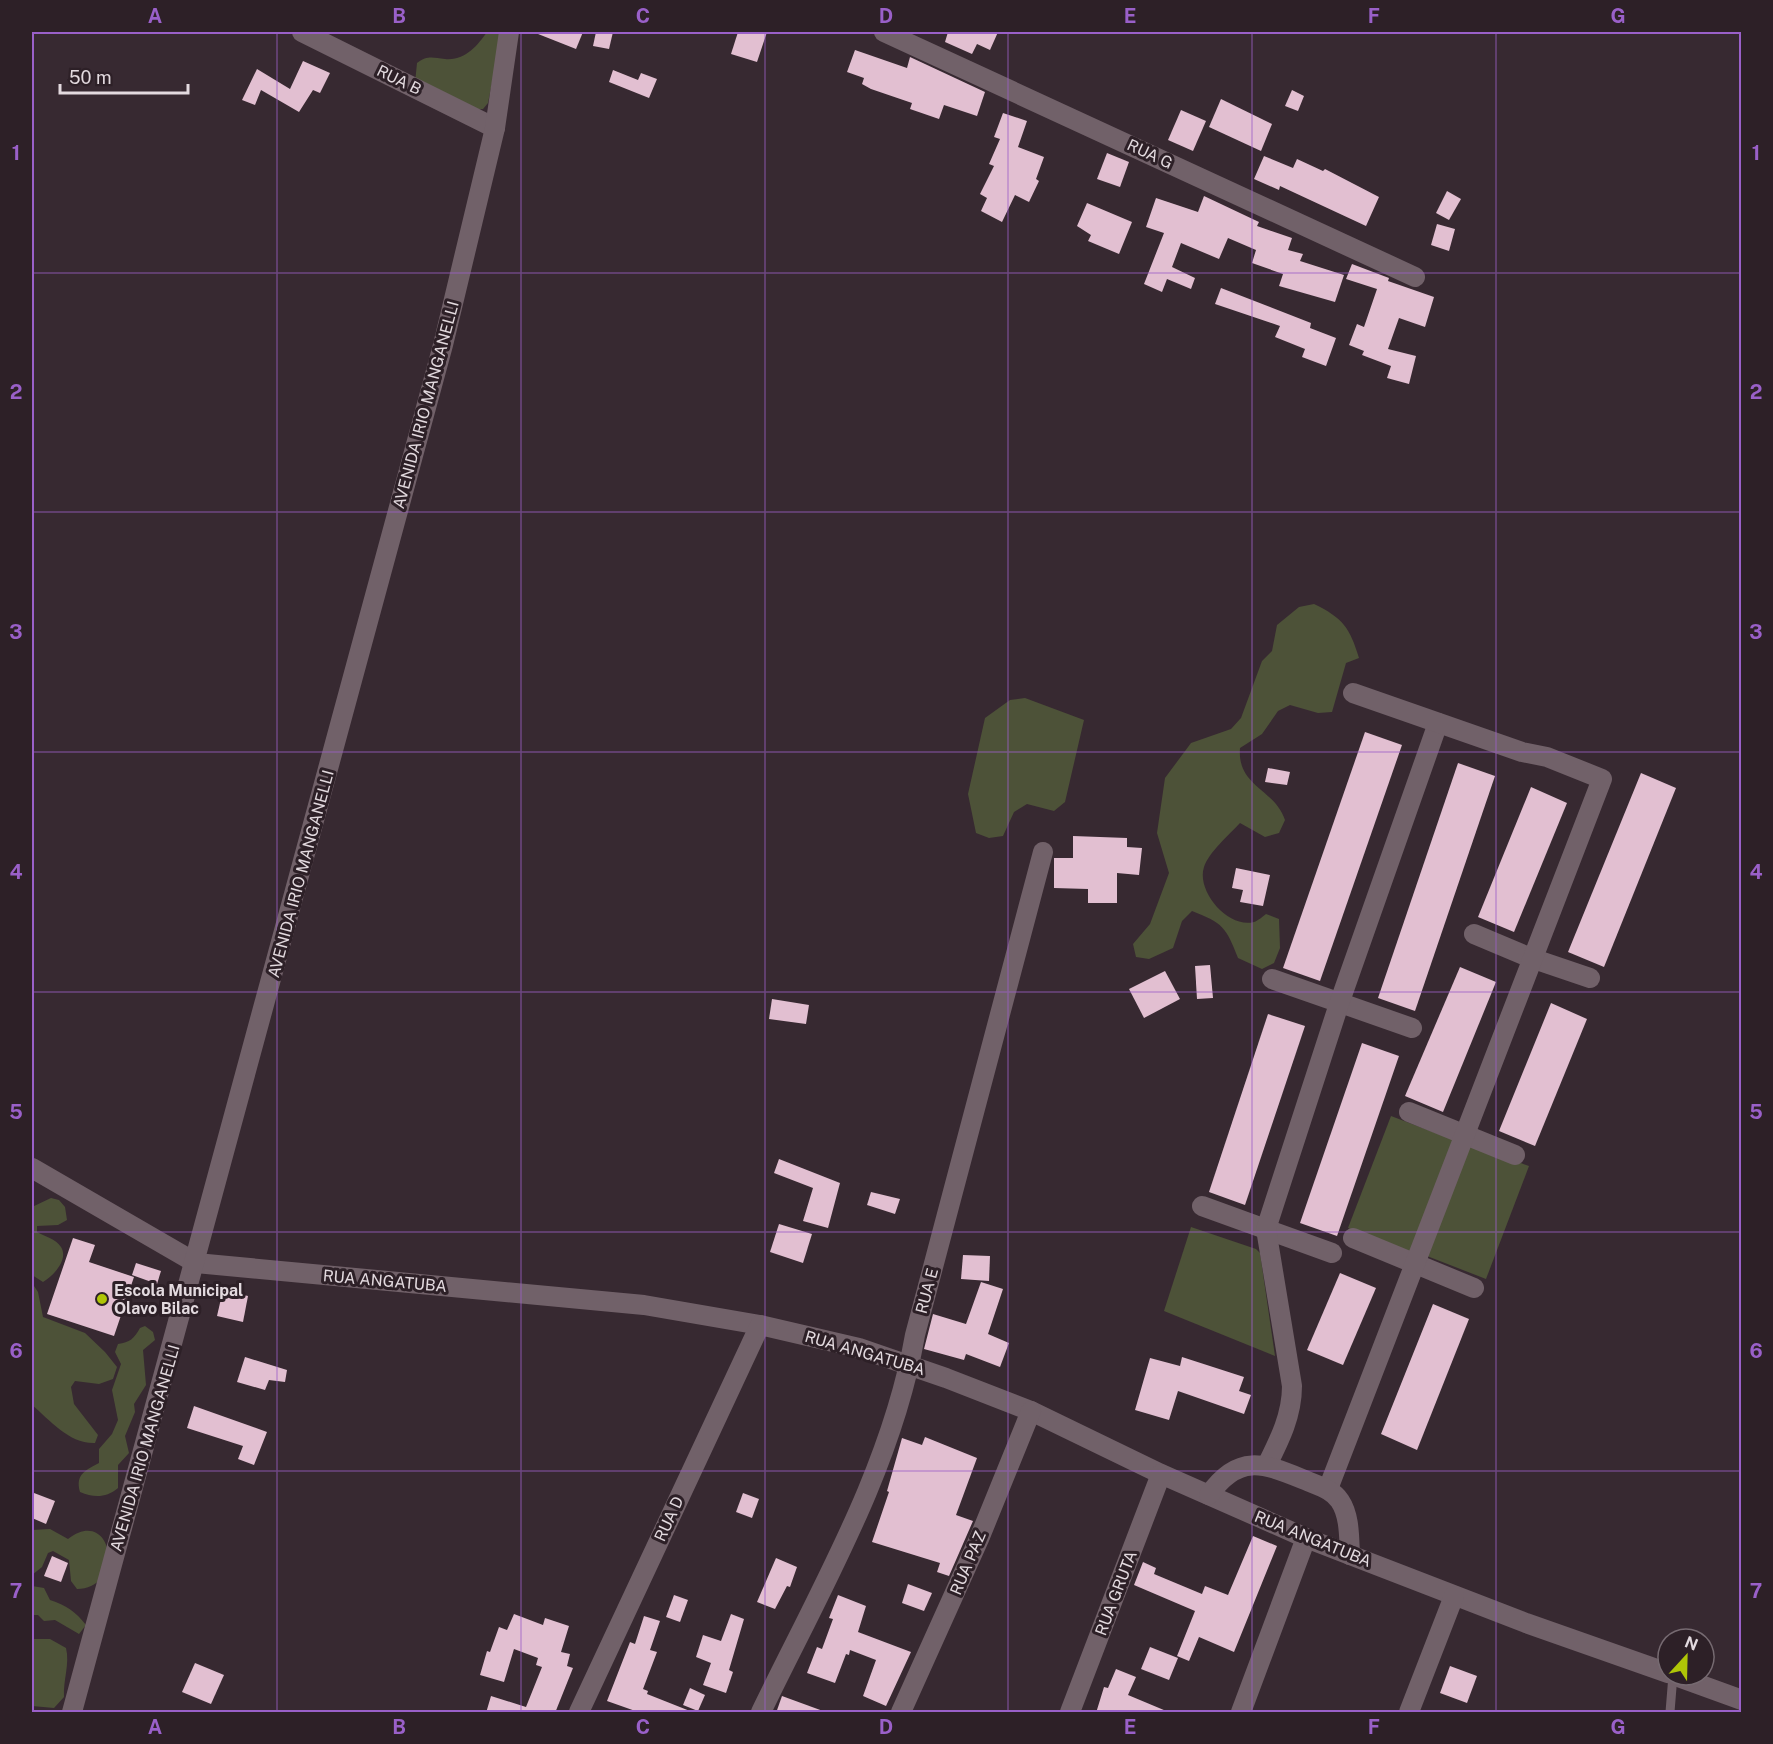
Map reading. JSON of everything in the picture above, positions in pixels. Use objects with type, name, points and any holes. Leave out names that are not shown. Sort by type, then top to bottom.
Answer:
[{"type":"street","name":"RUA B","points":[[302,32],[495,128]]},
{"type":"street","name":"AVENIDA IRIO MANGANELLI","points":[[72,1713],[196,1263],[443,345],[495,128],[509,32]]},
{"type":"street","name":"RUA G","points":[[884,32],[1415,277]]},
{"type":"street","points":[[1328,1489],[1602,779],[1547,757],[1522,752],[1353,693]]},
{"type":"street","points":[[1267,1465],[1288,1419],[1292,1403],[1292,1386],[1266,1229],[1339,1004],[1438,723]]},
{"type":"street","name":"RUA E","points":[[760,1713],[857,1513],[891,1428],[910,1364],[915,1335],[1043,852]]},
{"type":"street","points":[[1474,934],[1531,958],[1590,978]]},
{"type":"street","points":[[1272,979],[1412,1028]]},
{"type":"street","points":[[1409,1112],[1515,1155]]},
{"type":"street","name":"RUA ANGATUBA","points":[[32,1168],[196,1263],[644,1305],[760,1325],[859,1348],[910,1364],[1031,1411],[1161,1474],[1306,1538],[1454,1596],[1656,1669]]},
{"type":"street","points":[[1202,1206],[1332,1253]]},
{"type":"street","points":[[1353,1238],[1474,1288]]},
{"type":"street","name":"RUA D","points":[[579,1712],[760,1325]]},
{"type":"street","name":"RUA PAZ","points":[[901,1713],[979,1539],[1031,1411]]},
{"type":"street","points":[[1209,1495],[1222,1480],[1239,1469],[1253,1465],[1267,1465],[1328,1489],[1344,1508],[1350,1555]]},
{"type":"street","name":"RUA GRUTA","points":[[1070,1713],[1161,1474]]},
{"type":"street","points":[[1241,1713],[1306,1538]]},
{"type":"street","points":[[1409,1713],[1454,1596]]},
{"type":"street","points":[[1706,1687],[1742,1700]]},
{"type":"lane","points":[[1670,1713],[1672,1687]]},
{"type":"green space","points":[[487,32],[502,32],[488,103],[483,109],[473,110],[415,83],[417,63],[421,60],[459,58],[475,47]]},
{"type":"green space","points":[[1314,604],[1332,614],[1344,625],[1359,658],[1346,663],[1332,712],[1318,713],[1290,705],[1278,711],[1262,734],[1240,748],[1244,771],[1280,809],[1285,820],[1279,833],[1265,837],[1240,823],[1210,855],[1204,867],[1203,877],[1209,897],[1225,914],[1244,923],[1259,920],[1266,914],[1279,919],[1280,948],[1274,963],[1262,969],[1238,958],[1222,927],[1211,919],[1192,911],[1182,921],[1173,948],[1149,959],[1136,957],[1133,944],[1150,924],[1169,873],[1157,833],[1165,778],[1191,743],[1231,729],[1241,718],[1262,661],[1272,651],[1277,625],[1299,607]]},
{"type":"green space","points":[[1025,698],[1084,720],[1065,802],[1054,811],[1027,804],[1014,812],[1003,836],[989,838],[976,833],[968,794],[985,718],[1010,700]]},
{"type":"green space","points":[[1391,1116],[1454,1140],[1411,1253],[1348,1228]]},
{"type":"green space","points":[[1470,1144],[1529,1166],[1486,1279],[1427,1256]]},
{"type":"green space","points":[[51,1198],[59,1200],[65,1207],[67,1220],[58,1225],[37,1226],[37,1232],[56,1242],[63,1252],[59,1267],[43,1282],[32,1275],[32,1207]]},
{"type":"green space","points":[[1191,1227],[1256,1249],[1260,1253],[1275,1356],[1164,1311]]},
{"type":"green space","points":[[32,1283],[38,1292],[43,1317],[85,1333],[117,1367],[113,1379],[99,1384],[75,1381],[71,1387],[74,1404],[98,1435],[95,1443],[77,1440],[68,1435],[32,1405]]},
{"type":"green space","points":[[145,1326],[153,1332],[155,1340],[143,1350],[146,1385],[134,1404],[135,1412],[125,1436],[129,1453],[118,1465],[118,1488],[104,1495],[85,1494],[80,1492],[80,1477],[99,1463],[99,1449],[112,1434],[118,1420],[112,1390],[121,1364],[115,1352],[118,1344],[131,1339],[140,1328]]},
{"type":"green space","points":[[50,1529],[68,1539],[83,1531],[95,1532],[103,1540],[108,1551],[108,1564],[103,1576],[93,1585],[77,1589],[71,1581],[69,1560],[53,1551],[48,1553],[42,1567],[32,1575],[32,1530]]},
{"type":"green space","points":[[32,1586],[44,1588],[50,1600],[66,1607],[78,1616],[86,1625],[79,1634],[55,1620],[44,1621],[38,1615],[32,1615]]},
{"type":"green space","points":[[32,1639],[50,1639],[66,1648],[64,1697],[54,1708],[32,1706]]},
{"type":"building","points":[[533,32],[583,32],[576,49]]},
{"type":"building","points":[[596,32],[613,32],[609,49],[593,46]]},
{"type":"building","points":[[738,32],[767,32],[757,62],[731,54]]},
{"type":"building","points":[[948,32],[998,32],[990,50],[977,44],[972,54],[945,42]]},
{"type":"building","points":[[855,50],[907,68],[910,57],[985,92],[977,116],[944,105],[939,119],[910,109],[912,103],[871,89],[862,84],[864,78],[847,72]]},
{"type":"building","points":[[303,61],[330,73],[320,93],[313,90],[299,112],[261,90],[255,105],[242,100],[257,69],[290,89]]},
{"type":"building","points":[[613,70],[638,80],[641,73],[657,79],[649,98],[609,82]]},
{"type":"building","points":[[1292,90],[1304,96],[1298,111],[1285,106]]},
{"type":"building","points":[[1221,99],[1272,124],[1261,151],[1209,127]]},
{"type":"building","points":[[1181,110],[1206,121],[1193,151],[1168,140]]},
{"type":"building","points":[[1003,113],[1027,121],[1018,147],[1044,157],[1036,179],[1039,181],[1029,202],[1015,195],[1002,222],[981,211],[987,198],[980,194],[994,166],[989,164],[1000,139],[994,137]]},
{"type":"building","points":[[1107,153],[1129,162],[1120,187],[1097,179]]},
{"type":"building","points":[[1264,156],[1293,168],[1297,159],[1323,171],[1325,169],[1379,197],[1366,226],[1280,186],[1279,190],[1254,179]]},
{"type":"building","points":[[1447,191],[1461,199],[1449,220],[1436,213]]},
{"type":"building","points":[[1204,196],[1259,222],[1257,226],[1292,238],[1288,250],[1303,254],[1300,261],[1344,275],[1335,302],[1279,286],[1283,274],[1252,263],[1256,250],[1228,238],[1219,259],[1181,243],[1172,267],[1195,278],[1191,289],[1167,279],[1162,292],[1144,284],[1164,233],[1146,227],[1156,198],[1198,212]]},
{"type":"building","points":[[1087,203],[1132,222],[1119,254],[1088,241],[1091,235],[1077,226]]},
{"type":"building","points":[[1437,224],[1455,229],[1449,251],[1431,245]]},
{"type":"building","points":[[1352,264],[1389,278],[1388,281],[1434,297],[1425,327],[1399,318],[1388,349],[1416,356],[1409,384],[1387,378],[1391,366],[1362,355],[1364,351],[1349,345],[1357,324],[1364,327],[1377,289],[1346,279]]},
{"type":"building","points":[[1221,288],[1311,323],[1310,328],[1336,338],[1326,366],[1302,357],[1305,349],[1275,337],[1280,326],[1215,304]]},
{"type":"building","points":[[1365,732],[1402,745],[1320,981],[1283,968]]},
{"type":"building","points":[[1458,763],[1495,776],[1415,1011],[1378,998]]},
{"type":"building","points":[[1268,768],[1290,772],[1287,785],[1265,782]]},
{"type":"building","points":[[1641,773],[1676,788],[1604,967],[1568,952]]},
{"type":"building","points":[[1531,787],[1567,803],[1514,932],[1478,917]]},
{"type":"building","points":[[1073,836],[1127,838],[1127,847],[1142,848],[1139,875],[1117,873],[1117,903],[1088,903],[1088,889],[1054,888],[1054,858],[1073,858]]},
{"type":"building","points":[[1236,868],[1270,875],[1263,906],[1240,902],[1243,890],[1232,888]]},
{"type":"building","points":[[1210,965],[1213,998],[1197,999],[1195,966]]},
{"type":"building","points":[[1460,967],[1496,982],[1443,1112],[1405,1096]]},
{"type":"building","points":[[1165,971],[1180,999],[1144,1018],[1129,989]]},
{"type":"building","points":[[772,999],[809,1005],[806,1024],[769,1019]]},
{"type":"building","points":[[1551,1003],[1587,1019],[1535,1146],[1499,1131]]},
{"type":"building","points":[[1268,1014],[1305,1026],[1245,1205],[1209,1192]]},
{"type":"building","points":[[1362,1043],[1399,1056],[1337,1236],[1300,1223]]},
{"type":"building","points":[[779,1159],[840,1183],[828,1228],[803,1221],[813,1188],[774,1173]]},
{"type":"building","points":[[871,1192],[900,1199],[895,1214],[867,1205]]},
{"type":"building","points":[[779,1224],[812,1234],[803,1263],[770,1252]]},
{"type":"building","points":[[73,1238],[95,1245],[89,1262],[134,1277],[114,1336],[47,1314]]},
{"type":"building","points":[[963,1255],[990,1256],[989,1281],[961,1279]]},
{"type":"building","points":[[136,1263],[161,1271],[157,1284],[132,1275]]},
{"type":"building","points":[[1340,1273],[1376,1288],[1343,1365],[1307,1350]]},
{"type":"building","points":[[981,1282],[1003,1289],[988,1334],[1009,1343],[1000,1367],[966,1354],[964,1360],[924,1349],[933,1314],[966,1324]]},
{"type":"building","points":[[223,1290],[248,1296],[243,1322],[217,1316]]},
{"type":"building","points":[[1433,1304],[1469,1319],[1417,1450],[1381,1434]]},
{"type":"building","points":[[245,1357],[287,1370],[285,1382],[269,1380],[265,1390],[237,1382]]},
{"type":"building","points":[[1182,1357],[1244,1377],[1239,1391],[1251,1395],[1244,1414],[1178,1391],[1169,1420],[1135,1410],[1150,1358],[1180,1366]]},
{"type":"building","points":[[194,1406],[267,1432],[254,1465],[238,1459],[243,1446],[187,1428]]},
{"type":"building","points":[[925,1437],[977,1458],[956,1515],[973,1521],[949,1576],[937,1572],[940,1563],[872,1542],[889,1492],[887,1491],[902,1438],[922,1445]]},
{"type":"building","points":[[34,1493],[55,1501],[46,1524],[32,1518]]},
{"type":"building","points":[[743,1493],[759,1499],[752,1518],[736,1512]]},
{"type":"building","points":[[1253,1536],[1277,1546],[1234,1652],[1199,1637],[1189,1661],[1177,1656],[1195,1611],[1134,1585],[1143,1562],[1156,1568],[1154,1574],[1202,1594],[1205,1586],[1228,1595]]},
{"type":"building","points":[[52,1556],[68,1563],[61,1582],[44,1576]]},
{"type":"building","points":[[776,1558],[797,1567],[790,1587],[787,1586],[775,1609],[757,1602]]},
{"type":"building","points":[[908,1584],[932,1593],[924,1611],[902,1603]]},
{"type":"building","points":[[674,1595],[688,1600],[680,1622],[666,1617]]},
{"type":"building","points":[[838,1595],[866,1606],[858,1632],[911,1652],[886,1706],[863,1696],[876,1660],[850,1650],[849,1655],[846,1654],[835,1683],[807,1673],[817,1647],[822,1649],[833,1619],[829,1618]]},
{"type":"building","points":[[514,1614],[543,1625],[545,1618],[569,1626],[561,1652],[570,1654],[567,1666],[573,1668],[555,1713],[486,1713],[491,1696],[526,1707],[542,1667],[536,1665],[538,1658],[514,1649],[504,1682],[480,1675],[487,1651],[490,1652],[499,1627],[507,1630]]},
{"type":"building","points":[[731,1614],[744,1619],[729,1670],[733,1672],[726,1693],[703,1685],[711,1663],[696,1657],[703,1635],[721,1641]]},
{"type":"building","points":[[644,1616],[660,1621],[650,1650],[657,1652],[643,1689],[648,1691],[647,1694],[695,1713],[641,1713],[607,1701],[630,1642],[635,1644]]},
{"type":"building","points":[[1150,1647],[1178,1658],[1169,1680],[1141,1669]]},
{"type":"building","points":[[195,1663],[224,1675],[211,1704],[182,1692]]},
{"type":"building","points":[[1450,1666],[1477,1676],[1467,1703],[1440,1693]]},
{"type":"building","points":[[1116,1669],[1136,1677],[1128,1695],[1171,1713],[1096,1713],[1104,1687],[1108,1688]]},
{"type":"building","points":[[690,1688],[705,1695],[698,1711],[683,1705]]},
{"type":"building","points":[[782,1696],[823,1711],[823,1713],[776,1713]]},
{"type":"place","name":"Escola Municipal Olavo Bilac","points":[[102,1299]]}]
